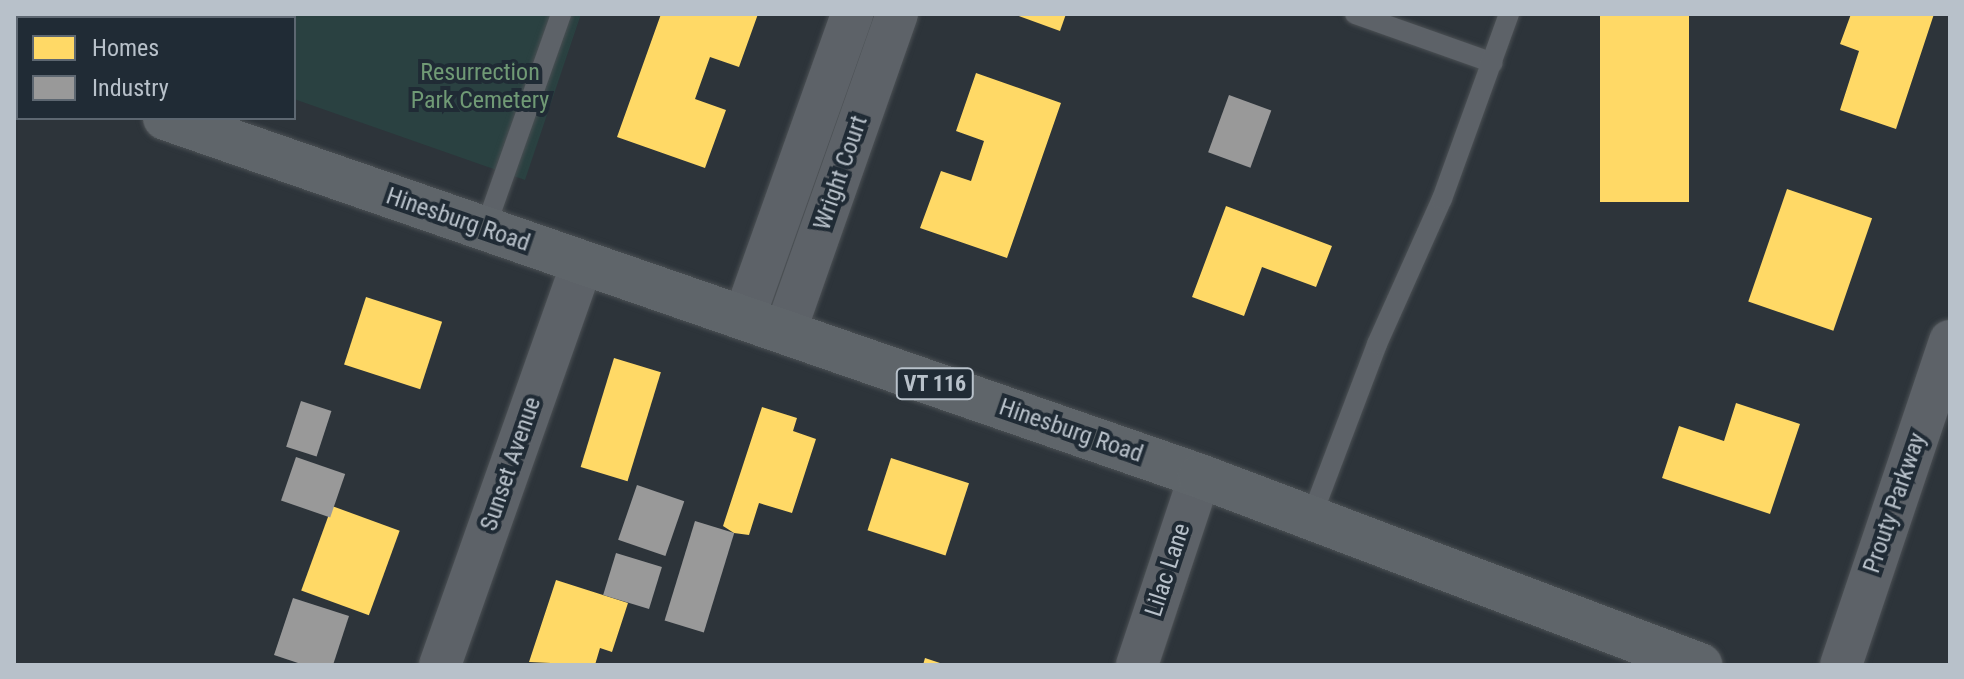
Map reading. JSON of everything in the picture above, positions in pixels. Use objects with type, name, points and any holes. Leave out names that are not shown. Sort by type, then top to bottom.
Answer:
[{"type":"main road","name":"Hinesburg Road","points":[[171,120],[1200,476],[1700,665]]},
{"type":"street","name":"Wright Court","points":[[744,318],[852,14]]},
{"type":"street","name":"Wright Court","points":[[785,332],[897,14]]},
{"type":"street","name":"Sunset Avenue","points":[[440,665],[582,264]]},
{"type":"street","name":"Prouty Parkway","points":[[1841,665],[1950,341]]},
{"type":"street","name":"Lilac Lane","points":[[1137,665],[1200,476]]},
{"type":"lane","points":[[485,229],[561,14]]},
{"type":"lane","points":[[1355,14],[1493,63]]},
{"type":"lane","points":[[1311,518],[1377,344],[1442,199],[1509,14]]},
{"type":"green space","name":"Resurrection Park Cemetery","points":[[52,14],[581,14],[525,180],[296,100],[296,16]]},
{"type":"building: Homes","points":[[661,14],[758,14],[739,67],[710,57],[695,99],[726,110],[705,168],[617,137]]},
{"type":"building: Homes","points":[[1013,14],[1066,14],[1060,31]]},
{"type":"building: Homes","points":[[1600,14],[1689,14],[1689,202],[1600,202]]},
{"type":"building: Homes","points":[[1851,14],[1934,14],[1896,129],[1840,110],[1859,51],[1840,44]]},
{"type":"building: Homes","points":[[976,73],[1061,103],[1007,258],[920,228],[941,171],[971,181],[984,141],[956,131]]},
{"type":"building: Homes","points":[[1787,189],[1872,218],[1833,331],[1748,302]]},
{"type":"building: Homes","points":[[1226,206],[1332,246],[1316,287],[1262,267],[1244,316],[1192,297]]},
{"type":"building: Homes","points":[[366,297],[442,322],[420,389],[344,365]]},
{"type":"building: Homes","points":[[614,358],[661,372],[628,481],[581,467]]},
{"type":"building: Homes","points":[[1736,403],[1800,424],[1770,514],[1662,478],[1679,426],[1724,441]]},
{"type":"building: Homes","points":[[762,407],[797,418],[793,431],[816,439],[792,513],[759,503],[749,535],[734,533],[723,526]]},
{"type":"building: Homes","points":[[891,458],[969,483],[946,556],[868,530]]},
{"type":"building: Homes","points":[[332,506],[400,531],[369,615],[301,591]]},
{"type":"building: Homes","points":[[556,580],[628,603],[612,652],[600,648],[595,665],[529,662]]},
{"type":"building: Homes","points":[[925,658],[943,664],[943,665],[923,665]]},
{"type":"building: Industry","points":[[1229,95],[1271,110],[1250,168],[1208,152]]},
{"type":"building: Industry","points":[[301,401],[331,411],[317,457],[286,447]]},
{"type":"building: Industry","points":[[296,457],[345,474],[330,517],[281,500]]},
{"type":"building: Industry","points":[[637,485],[684,501],[665,556],[618,540]]},
{"type":"building: Industry","points":[[695,521],[734,533],[704,632],[665,620]]},
{"type":"building: Industry","points":[[616,553],[662,567],[649,609],[603,595]]},
{"type":"building: Industry","points":[[293,598],[349,616],[333,665],[304,665],[274,655]]}]
